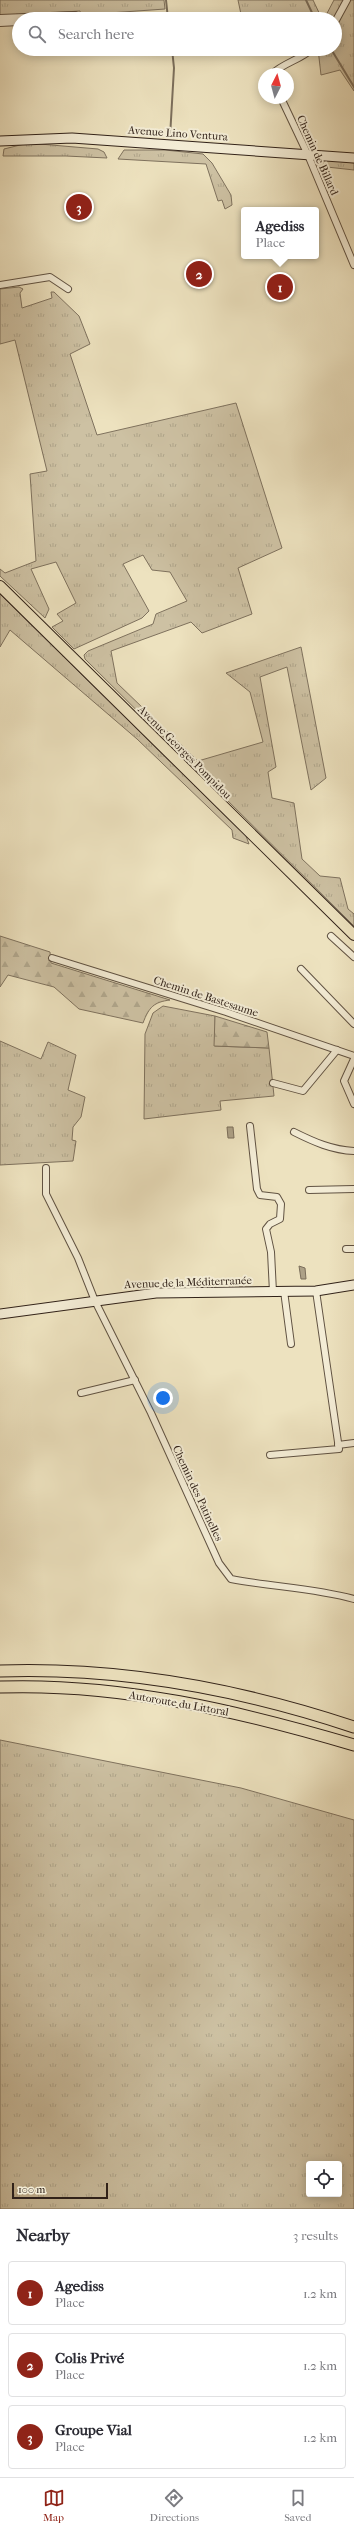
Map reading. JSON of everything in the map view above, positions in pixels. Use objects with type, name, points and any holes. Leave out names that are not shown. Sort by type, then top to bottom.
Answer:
[{"type":"highway","name":"Autoroute du Littoral","points":[[0,1671],[86,1672],[147,1677],[277,1705],[354,1727]]},
{"type":"highway","name":"Autoroute du Littoral","points":[[0,1687],[31,1686],[134,1694],[243,1714],[354,1745]]},
{"type":"main road","name":"Avenue Lino Ventura","points":[[0,141],[72,138],[354,158]]},
{"type":"main road","name":"Avenue Georges Pompidou","points":[[0,586],[354,935]]},
{"type":"main road","name":"Avenue de la Méditerranée","points":[[0,1314],[156,1293],[316,1291],[354,1285]]},
{"type":"street","points":[[340,12],[347,0]]},
{"type":"street","points":[[0,18],[12,18]]},
{"type":"street","points":[[0,23],[12,22]]},
{"type":"street","points":[[280,68],[304,56]]},
{"type":"street","name":"Chemin de Billard","points":[[284,104],[308,155],[354,265]]},
{"type":"street","points":[[0,285],[45,277],[54,279],[68,290]]},
{"type":"street","points":[[331,936],[354,957]]},
{"type":"street","name":"Chemin de Bastesaume","points":[[52,958],[226,1012],[354,1056]]},
{"type":"street","points":[[301,969],[354,1024]]},
{"type":"street","points":[[273,1083],[303,1091],[337,1050]]},
{"type":"street","points":[[354,1059],[344,1081],[354,1104]]},
{"type":"street","points":[[250,1126],[257,1189],[260,1195],[277,1197],[281,1204],[280,1219],[270,1224],[266,1230],[271,1252],[273,1292]]},
{"type":"street","points":[[294,1132],[321,1145],[341,1150],[354,1151]]},
{"type":"street","name":"Chemin des Patinelles","points":[[46,1168],[46,1194],[78,1258],[95,1301],[135,1380],[220,1563],[232,1579],[264,1585],[321,1590],[354,1599]]},
{"type":"street","points":[[309,1190],[354,1189]]},
{"type":"street","points":[[346,1249],[354,1249]]},
{"type":"street","points":[[316,1291],[339,1447]]},
{"type":"street","points":[[284,1292],[291,1344]]},
{"type":"street","points":[[81,1393],[135,1380]]},
{"type":"street","points":[[270,1455],[339,1447],[354,1443]]},
{"type":"green space","points":[[0,0],[164,0],[165,9],[123,12],[12,12],[12,15],[0,16]]},
{"type":"green space","points":[[238,0],[313,0],[319,12],[241,12]]},
{"type":"green space","points":[[334,0],[354,0],[354,91],[340,70],[321,75],[319,56],[342,56],[342,12],[328,12]]},
{"type":"green space","points":[[28,143],[98,149],[104,152],[107,158],[66,156],[3,156],[4,149]]},
{"type":"green space","points":[[124,150],[165,150],[203,154],[212,163],[231,195],[232,205],[225,209],[222,200],[218,201],[206,164],[118,159]]},
{"type":"green space","points":[[318,159],[354,163],[354,170],[318,166],[315,162]]},
{"type":"green space","points":[[19,287],[23,289],[20,293],[22,308],[52,298],[51,292],[54,292],[79,316],[90,344],[70,354],[97,435],[236,403],[282,548],[238,568],[252,614],[202,633],[191,622],[111,651],[117,683],[198,761],[263,742],[250,692],[226,673],[301,647],[326,778],[311,790],[287,667],[260,677],[276,767],[268,772],[272,798],[294,803],[302,859],[320,876],[340,878],[348,909],[354,914],[354,926],[85,659],[84,655],[88,651],[153,624],[156,614],[187,601],[170,572],[152,570],[143,555],[123,564],[149,611],[142,618],[74,649],[52,627],[63,621],[57,614],[76,603],[56,562],[31,569],[49,609],[45,618],[0,576],[0,569],[5,573],[36,561],[30,474],[47,471],[15,340],[0,344],[0,289]]},
{"type":"green space","points":[[0,594],[246,836],[249,844],[233,838],[232,830],[137,739],[10,630],[0,647]]},
{"type":"green space","points":[[0,936],[50,952],[51,963],[170,1000],[160,1002],[153,1006],[143,1023],[79,1009],[54,987],[8,975],[0,987]]},
{"type":"green space","points":[[163,1006],[215,1016],[215,1046],[269,1048],[274,1096],[220,1101],[221,1110],[144,1119],[145,1034],[153,1013]]},
{"type":"green space","points":[[215,1016],[267,1032],[269,1048],[214,1046]]},
{"type":"green space","points":[[0,1041],[41,1059],[48,1042],[76,1055],[68,1090],[85,1097],[81,1117],[73,1127],[72,1140],[76,1141],[73,1161],[0,1165]]},
{"type":"green space","points":[[0,1740],[241,1788],[354,1820],[354,2209],[0,2209]]},
{"type":"shaded area","points":[[227,1127],[233,1127],[234,1138],[228,1138]]},
{"type":"shaded area","points":[[299,1266],[305,1268],[306,1279],[301,1279]]},
{"type":"waterway","points":[[166,0],[167,12]]},
{"type":"waterway","points":[[306,0],[312,12]]},
{"type":"waterway","points":[[170,137],[174,68],[173,56]]},
{"type":"waterway","points":[[335,56],[354,87]]},
{"type":"place","name":"Groupe Vial","points":[[79,207]]},
{"type":"place","name":"Colis Privé","points":[[199,274]]},
{"type":"place","name":"Agediss","points":[[280,287]]}]
